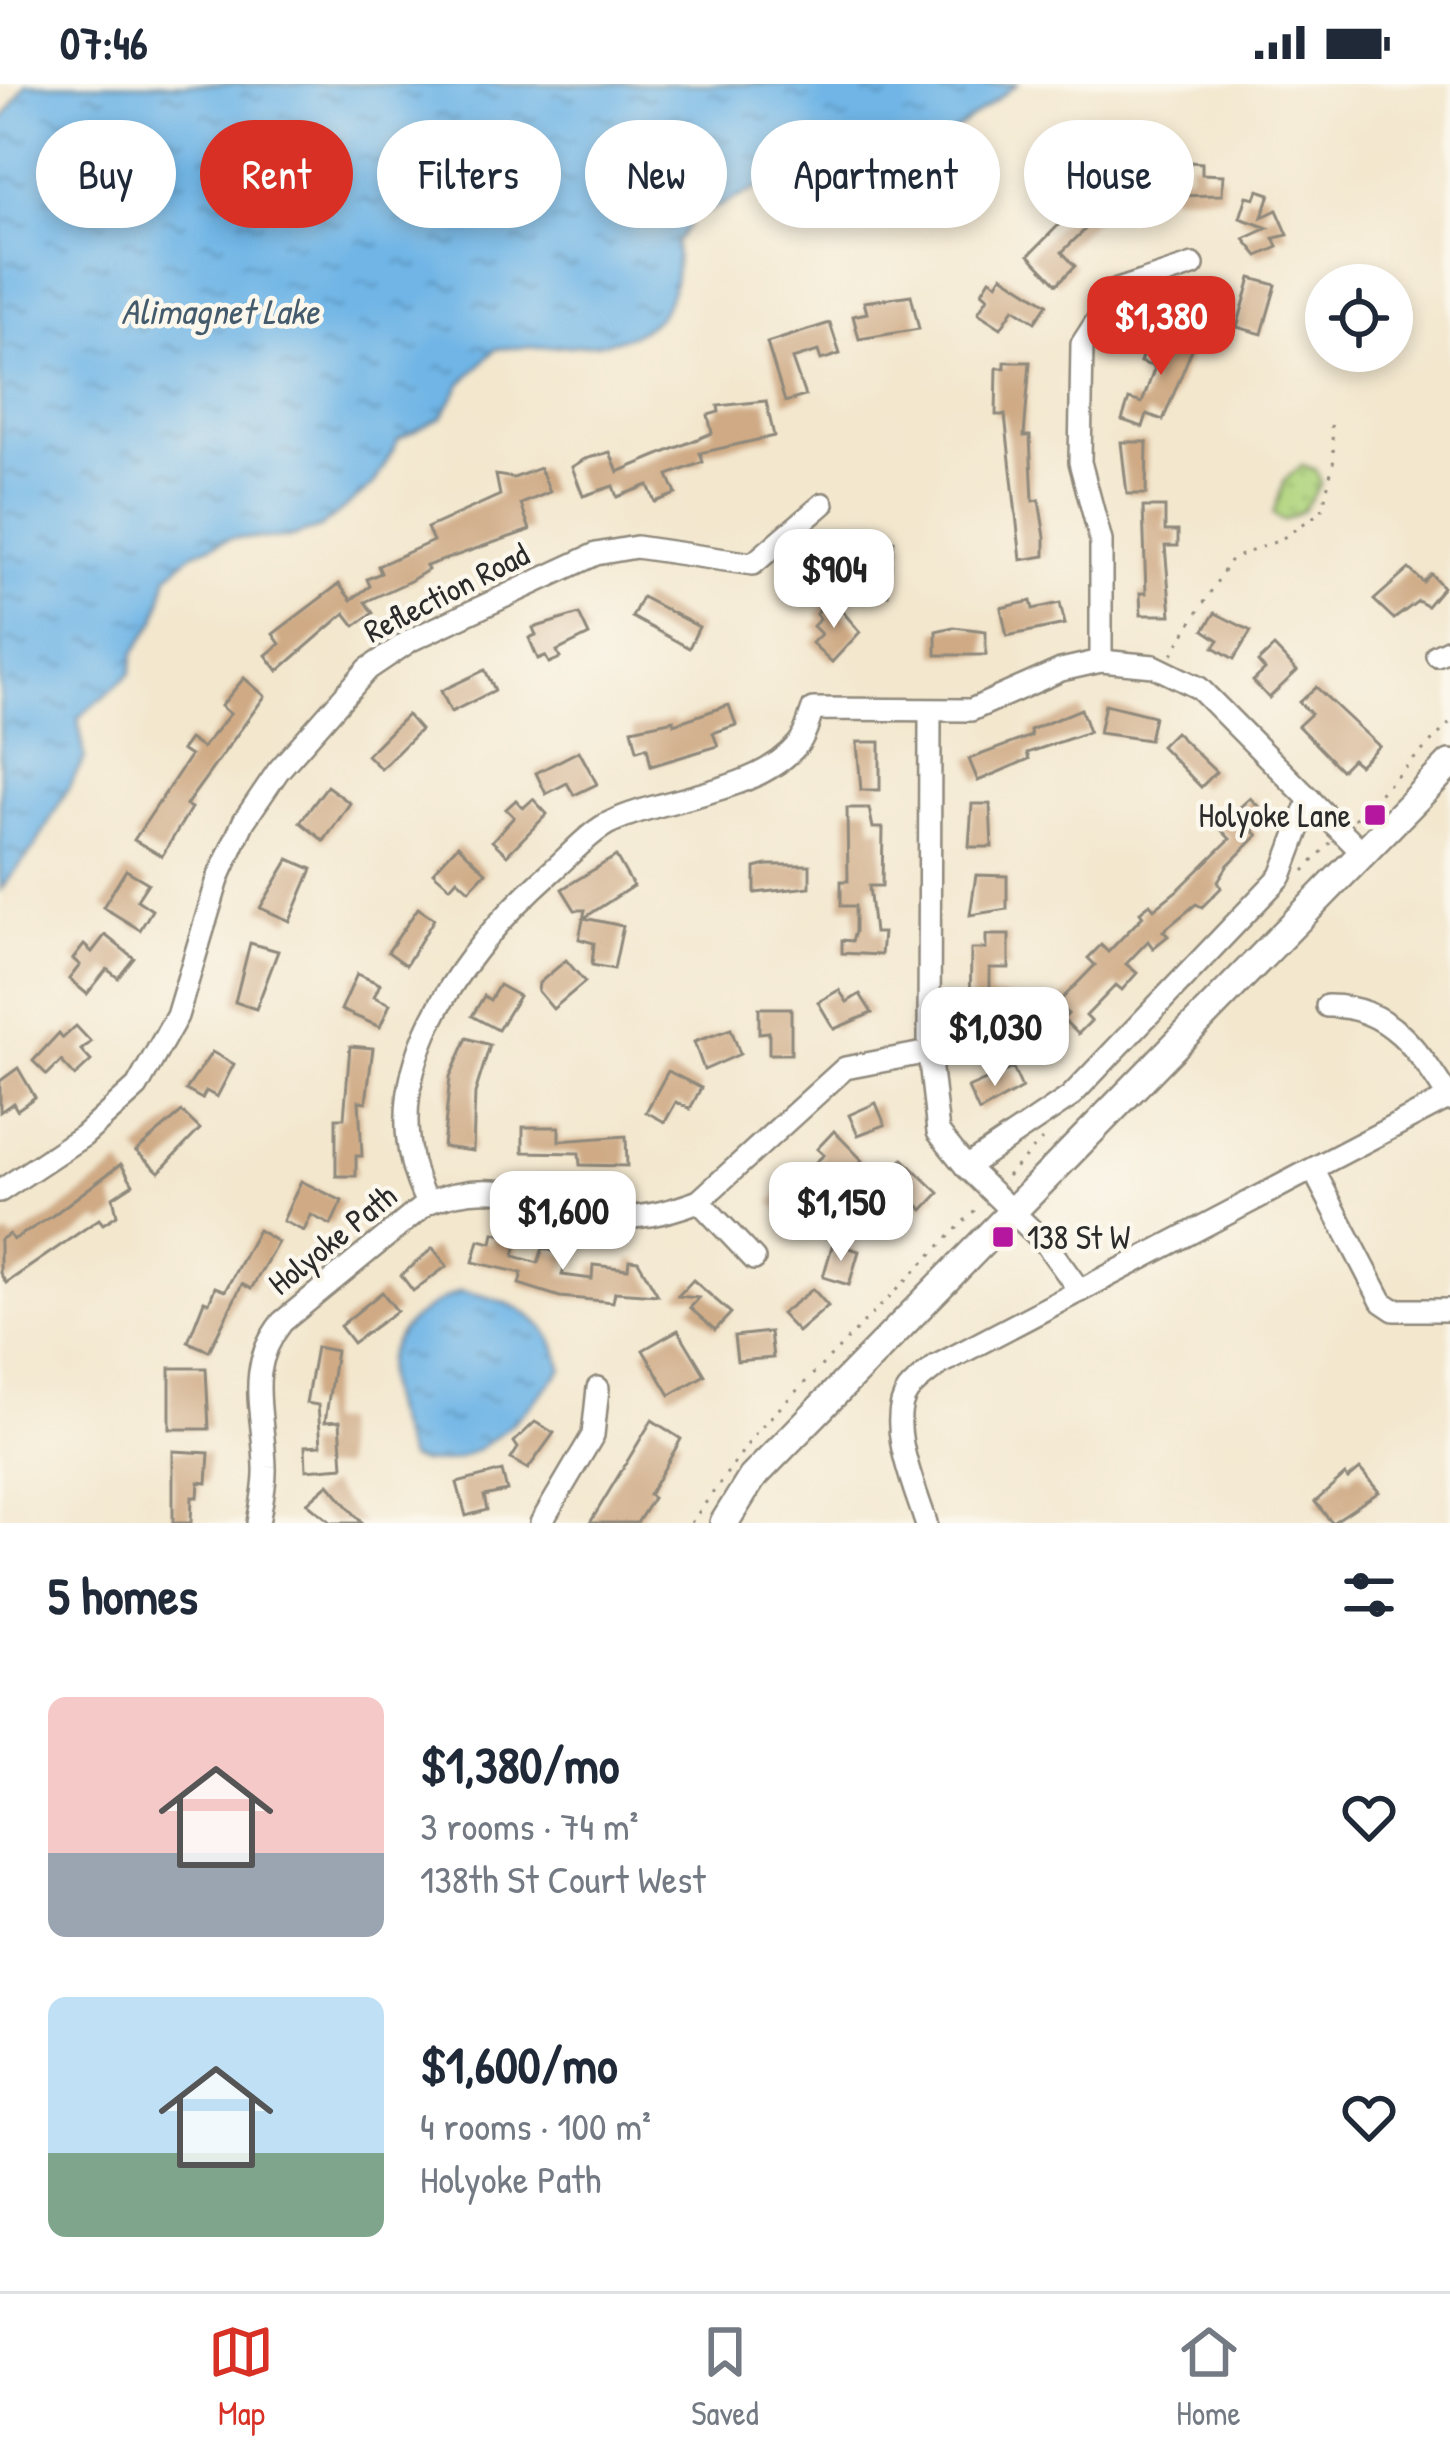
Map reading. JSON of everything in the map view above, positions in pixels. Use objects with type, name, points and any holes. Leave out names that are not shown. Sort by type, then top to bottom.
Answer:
[{"type":"street","points":[[1101,661],[1101,542],[1080,462],[1082,344],[1118,290],[1193,265]]},
{"type":"street","name":"Reflection Road","points":[[0,1190],[83,1136],[137,1087],[178,1016],[220,876],[244,821],[278,771],[368,669],[411,640],[596,554],[636,547],[753,564],[823,504]]},
{"type":"street","points":[[427,1203],[412,1174],[407,1144],[416,1057],[440,998],[498,919],[603,826],[716,793],[765,766],[799,743],[813,709],[971,710],[1061,670],[1101,661],[1163,670],[1199,688],[1363,853]]},
{"type":"street","points":[[930,712],[929,1052],[938,1132],[966,1167],[1046,1244],[1080,1291]]},
{"type":"street","points":[[724,1523],[752,1478],[1450,764]]},
{"type":"street","points":[[966,1167],[1070,1097],[1281,876],[1310,799]]},
{"type":"street","points":[[926,1523],[902,1430],[901,1405],[910,1388],[938,1366],[1449,1099],[1420,1051],[1371,1011],[1327,1006]]},
{"type":"street","name":"Holyoke Path","points":[[258,1523],[266,1470],[257,1376],[264,1344],[282,1322],[427,1203],[454,1192],[492,1187],[602,1216],[639,1217],[699,1202],[845,1068],[929,1052]]},
{"type":"street","points":[[1312,1169],[1382,1302],[1394,1310],[1450,1310]]},
{"type":"street","points":[[699,1202],[754,1259]]},
{"type":"street","points":[[541,1523],[593,1435],[598,1388]]},
{"type":"path","points":[[1163,670],[1223,568],[1280,540],[1322,511],[1334,459],[1331,424]]},
{"type":"path","points":[[1354,820],[1450,723]]},
{"type":"path","points":[[691,1523],[778,1408],[980,1206]]},
{"type":"green space","points":[[1302,465],[1316,470],[1321,484],[1302,511],[1283,521],[1273,514],[1285,480]]},
{"type":"water","name":"Alimagnet Lake","points":[[26,84],[1017,84],[969,120],[751,120],[751,191],[727,203],[727,120],[585,120],[585,228],[686,228],[676,242],[674,281],[663,309],[645,328],[621,339],[496,349],[461,384],[442,417],[399,439],[374,484],[320,528],[288,538],[232,538],[194,552],[168,575],[156,620],[134,653],[131,673],[78,718],[85,758],[35,847],[0,890],[0,124]]},
{"type":"water","points":[[460,1291],[526,1313],[549,1336],[562,1369],[514,1422],[474,1451],[430,1463],[408,1458],[389,1402],[388,1359],[409,1323]]},
{"type":"building","points":[[1194,162],[1202,163],[1202,174],[1223,175],[1222,195],[1194,196]]},
{"type":"building","points":[[1258,190],[1270,194],[1262,217],[1277,210],[1288,235],[1274,238],[1278,247],[1258,256],[1244,239],[1268,228],[1240,218],[1247,196],[1255,198]]},
{"type":"building","points":[[1056,228],[1087,228],[1062,252],[1075,266],[1057,284],[1029,255]]},
{"type":"building","points":[[1002,275],[1047,304],[1035,322],[1014,308],[1001,328],[978,313],[988,297],[982,292],[990,279],[997,283]]},
{"type":"building","points":[[1251,278],[1276,285],[1262,334],[1237,327]]},
{"type":"building","points":[[911,295],[919,329],[859,339],[853,316],[867,313],[864,302]]},
{"type":"building","points":[[830,323],[840,354],[821,360],[818,351],[792,359],[805,396],[785,402],[767,343]]},
{"type":"building","points":[[1177,331],[1197,337],[1163,420],[1147,414],[1143,427],[1122,420],[1129,399],[1142,403],[1155,367],[1140,362],[1147,341],[1171,349]]},
{"type":"building","points":[[1005,362],[1030,362],[1024,436],[1030,436],[1033,501],[1039,500],[1045,537],[1045,556],[1021,560],[1005,415],[996,415],[997,368],[1005,368]]},
{"type":"building","points":[[766,401],[774,436],[700,453],[703,462],[668,475],[676,494],[655,502],[648,485],[617,497],[613,486],[583,496],[572,467],[585,459],[610,452],[618,472],[712,433],[708,415],[719,412],[718,406]]},
{"type":"building","points":[[1121,442],[1147,442],[1146,494],[1127,494]]},
{"type":"building","points":[[540,468],[550,492],[521,504],[530,530],[426,566],[428,570],[410,581],[365,602],[373,613],[355,626],[345,613],[278,671],[266,655],[280,644],[273,634],[339,584],[351,600],[370,586],[367,579],[381,573],[378,566],[433,541],[427,528],[500,495],[496,475],[514,478]]},
{"type":"building","points":[[1143,507],[1165,507],[1165,531],[1178,531],[1178,546],[1165,546],[1171,615],[1141,615],[1140,593],[1146,593]]},
{"type":"building","points":[[874,539],[894,541],[888,595],[848,590],[851,568],[870,570]]},
{"type":"building","points":[[1409,569],[1423,582],[1431,574],[1443,587],[1427,606],[1418,601],[1394,619],[1374,600]]},
{"type":"building","points":[[642,597],[699,627],[689,648],[632,617]]},
{"type":"building","points":[[831,598],[860,632],[832,662],[812,643],[821,634],[813,626],[820,619],[816,614]]},
{"type":"building","points":[[1031,601],[1033,609],[1060,603],[1065,624],[1007,636],[1001,608]]},
{"type":"building","points":[[1215,613],[1251,631],[1234,659],[1214,647],[1219,640],[1204,630]]},
{"type":"building","points":[[579,614],[589,635],[557,651],[560,658],[549,663],[545,656],[538,659],[529,638],[536,635],[533,628]]},
{"type":"building","points":[[953,627],[986,631],[986,655],[936,655],[936,631]]},
{"type":"building","points":[[1274,647],[1297,671],[1269,698],[1253,681],[1265,670],[1258,662]]},
{"type":"building","points":[[485,670],[495,690],[451,712],[441,691]]},
{"type":"building","points":[[244,678],[265,696],[186,805],[191,808],[162,856],[134,840],[190,756],[181,750],[189,739],[202,748],[230,714],[221,706]]},
{"type":"building","points":[[1316,687],[1379,746],[1359,765],[1352,759],[1341,770],[1298,726],[1311,714],[1299,702]]},
{"type":"building","points":[[1105,704],[1154,716],[1149,740],[1099,733]]},
{"type":"building","points":[[729,705],[736,725],[713,733],[718,746],[651,766],[647,747],[637,750],[632,729],[674,720],[674,724]]},
{"type":"building","points":[[1081,709],[1089,732],[1027,753],[1029,759],[978,781],[969,759],[1031,736],[1030,730]]},
{"type":"building","points":[[407,715],[420,730],[381,769],[367,755]]},
{"type":"building","points":[[1175,732],[1216,772],[1201,787],[1161,746]]},
{"type":"building","points":[[857,742],[880,742],[880,790],[861,790]]},
{"type":"building","points":[[579,751],[597,784],[574,795],[567,783],[546,794],[536,773]]},
{"type":"building","points":[[327,786],[350,803],[324,841],[300,822]]},
{"type":"building","points":[[1250,798],[1268,816],[1253,831],[1258,835],[1228,865],[1218,881],[1221,888],[1202,907],[1196,904],[1163,931],[1168,936],[1153,948],[1148,941],[1126,964],[1137,973],[1122,990],[1116,985],[1086,1016],[1091,1021],[1078,1034],[1063,1019],[1068,1014],[1057,1004],[1095,965],[1088,958],[1101,945],[1108,952],[1143,916],[1140,912],[1150,904],[1154,909],[1179,889],[1230,839],[1213,821],[1222,812],[1228,818]]},
{"type":"building","points":[[533,799],[547,814],[507,855],[492,841],[514,817],[506,809],[516,800],[523,808]]},
{"type":"building","points":[[972,804],[990,804],[992,847],[969,847]]},
{"type":"building","points":[[847,808],[869,808],[873,828],[883,828],[882,886],[869,886],[874,933],[883,933],[881,955],[842,953],[842,940],[852,941],[855,932],[855,906],[841,906],[841,881],[848,881]]},
{"type":"building","points":[[458,845],[486,872],[469,890],[457,879],[450,887],[433,872]]},
{"type":"building","points":[[616,856],[633,886],[584,918],[623,926],[614,969],[592,965],[594,943],[579,939],[585,910],[575,910],[562,889]]},
{"type":"building","points":[[289,859],[312,869],[290,921],[260,908]]},
{"type":"building","points":[[810,865],[810,887],[755,893],[755,868]]},
{"type":"building","points":[[126,870],[148,883],[137,900],[152,910],[140,930],[103,907]]},
{"type":"building","points":[[976,875],[1007,876],[1007,909],[970,915]]},
{"type":"building","points":[[418,908],[434,919],[406,965],[388,952]]},
{"type":"building","points":[[105,935],[134,958],[118,978],[107,969],[87,994],[69,979],[80,965],[73,959],[84,945],[92,952]]},
{"type":"building","points":[[986,935],[1009,935],[1009,968],[990,968],[990,996],[1012,997],[1012,1032],[990,1032],[990,1021],[970,1021],[971,949],[986,949]]},
{"type":"building","points":[[250,943],[278,951],[256,1009],[235,1002]]},
{"type":"building","points":[[566,960],[585,982],[553,1009],[538,991],[539,983]]},
{"type":"building","points":[[357,974],[380,984],[374,997],[390,1004],[380,1027],[341,1010]]},
{"type":"building","points":[[499,985],[519,996],[498,1030],[472,1016],[484,996],[490,1000]]},
{"type":"building","points":[[839,990],[847,1002],[860,994],[872,1013],[834,1029],[818,1002]]},
{"type":"building","points":[[759,1008],[791,1008],[791,1054],[769,1054],[769,1032],[759,1033]]},
{"type":"building","points":[[76,1026],[91,1042],[81,1050],[91,1061],[75,1076],[61,1061],[47,1075],[33,1061],[59,1033],[63,1038]]},
{"type":"building","points":[[731,1029],[740,1054],[704,1070],[694,1042]]},
{"type":"building","points":[[467,1038],[490,1045],[475,1093],[473,1151],[443,1147],[450,1077]]},
{"type":"building","points":[[350,1046],[373,1048],[366,1102],[359,1101],[362,1156],[356,1156],[356,1176],[336,1176],[336,1118],[344,1118]]},
{"type":"building","points":[[212,1052],[234,1064],[217,1097],[206,1091],[202,1099],[186,1090]]},
{"type":"building","points":[[18,1068],[35,1097],[17,1110],[13,1103],[0,1112],[0,1081]]},
{"type":"building","points":[[1013,1068],[1022,1088],[979,1112],[968,1088]]},
{"type":"building","points":[[668,1071],[701,1088],[690,1109],[676,1102],[665,1122],[646,1112]]},
{"type":"building","points":[[876,1103],[885,1125],[858,1135],[849,1115]]},
{"type":"building","points":[[182,1112],[200,1129],[159,1172],[136,1151]]},
{"type":"building","points":[[523,1127],[559,1127],[559,1141],[626,1136],[627,1166],[580,1165],[579,1153],[523,1152]]},
{"type":"building","points":[[834,1131],[862,1160],[852,1171],[839,1168],[815,1194],[821,1199],[812,1209],[798,1203],[785,1216],[770,1202],[824,1155],[817,1149]]},
{"type":"building","points":[[903,1159],[939,1193],[923,1210],[887,1176]]},
{"type":"building","points":[[121,1164],[133,1184],[113,1197],[117,1215],[103,1224],[99,1219],[6,1283],[0,1273],[0,1240],[9,1234],[13,1240],[52,1216]]},
{"type":"building","points":[[301,1181],[342,1201],[331,1225],[311,1215],[304,1231],[283,1221]]},
{"type":"building","points":[[258,1230],[278,1242],[251,1289],[242,1284],[209,1351],[188,1342],[204,1301],[209,1303],[215,1287],[225,1291]]},
{"type":"building","points":[[494,1233],[518,1238],[514,1256],[538,1263],[543,1248],[569,1256],[562,1275],[592,1279],[593,1265],[628,1269],[629,1260],[638,1261],[658,1295],[615,1292],[613,1302],[560,1297],[519,1284],[522,1273],[473,1262],[479,1240],[492,1243]]},
{"type":"building","points":[[833,1243],[859,1251],[849,1285],[823,1277]]},
{"type":"building","points":[[433,1248],[447,1266],[413,1291],[401,1275]]},
{"type":"building","points":[[693,1280],[731,1313],[715,1330],[690,1308],[699,1298],[678,1296]]},
{"type":"building","points":[[813,1289],[828,1306],[798,1332],[781,1314]]},
{"type":"building","points":[[382,1292],[397,1311],[353,1343],[340,1326]]},
{"type":"building","points":[[678,1330],[705,1375],[670,1395],[643,1350]]},
{"type":"building","points":[[770,1332],[773,1358],[737,1361],[734,1336]]},
{"type":"building","points":[[316,1347],[336,1351],[325,1422],[340,1421],[343,1467],[306,1470],[305,1446],[321,1445],[318,1405],[306,1403]]},
{"type":"building","points":[[170,1368],[206,1368],[209,1429],[170,1429]]},
{"type":"building","points":[[652,1420],[681,1439],[649,1495],[653,1498],[637,1523],[590,1523]]},
{"type":"building","points":[[535,1422],[554,1433],[528,1469],[511,1459],[518,1448],[514,1442]]},
{"type":"building","points":[[173,1451],[209,1453],[207,1483],[199,1482],[198,1497],[192,1497],[191,1523],[173,1523]]},
{"type":"building","points":[[1360,1469],[1379,1492],[1332,1523],[1315,1502],[1345,1475],[1348,1479]]},
{"type":"building","points":[[502,1471],[507,1491],[484,1496],[487,1510],[466,1516],[457,1483]]},
{"type":"building","points":[[329,1484],[362,1523],[332,1523],[307,1503]]},
{"type":"place","name":"Holyoke Lane","points":[[1375,815]]},
{"type":"place","name":"138 St W","points":[[1003,1237]]}]
